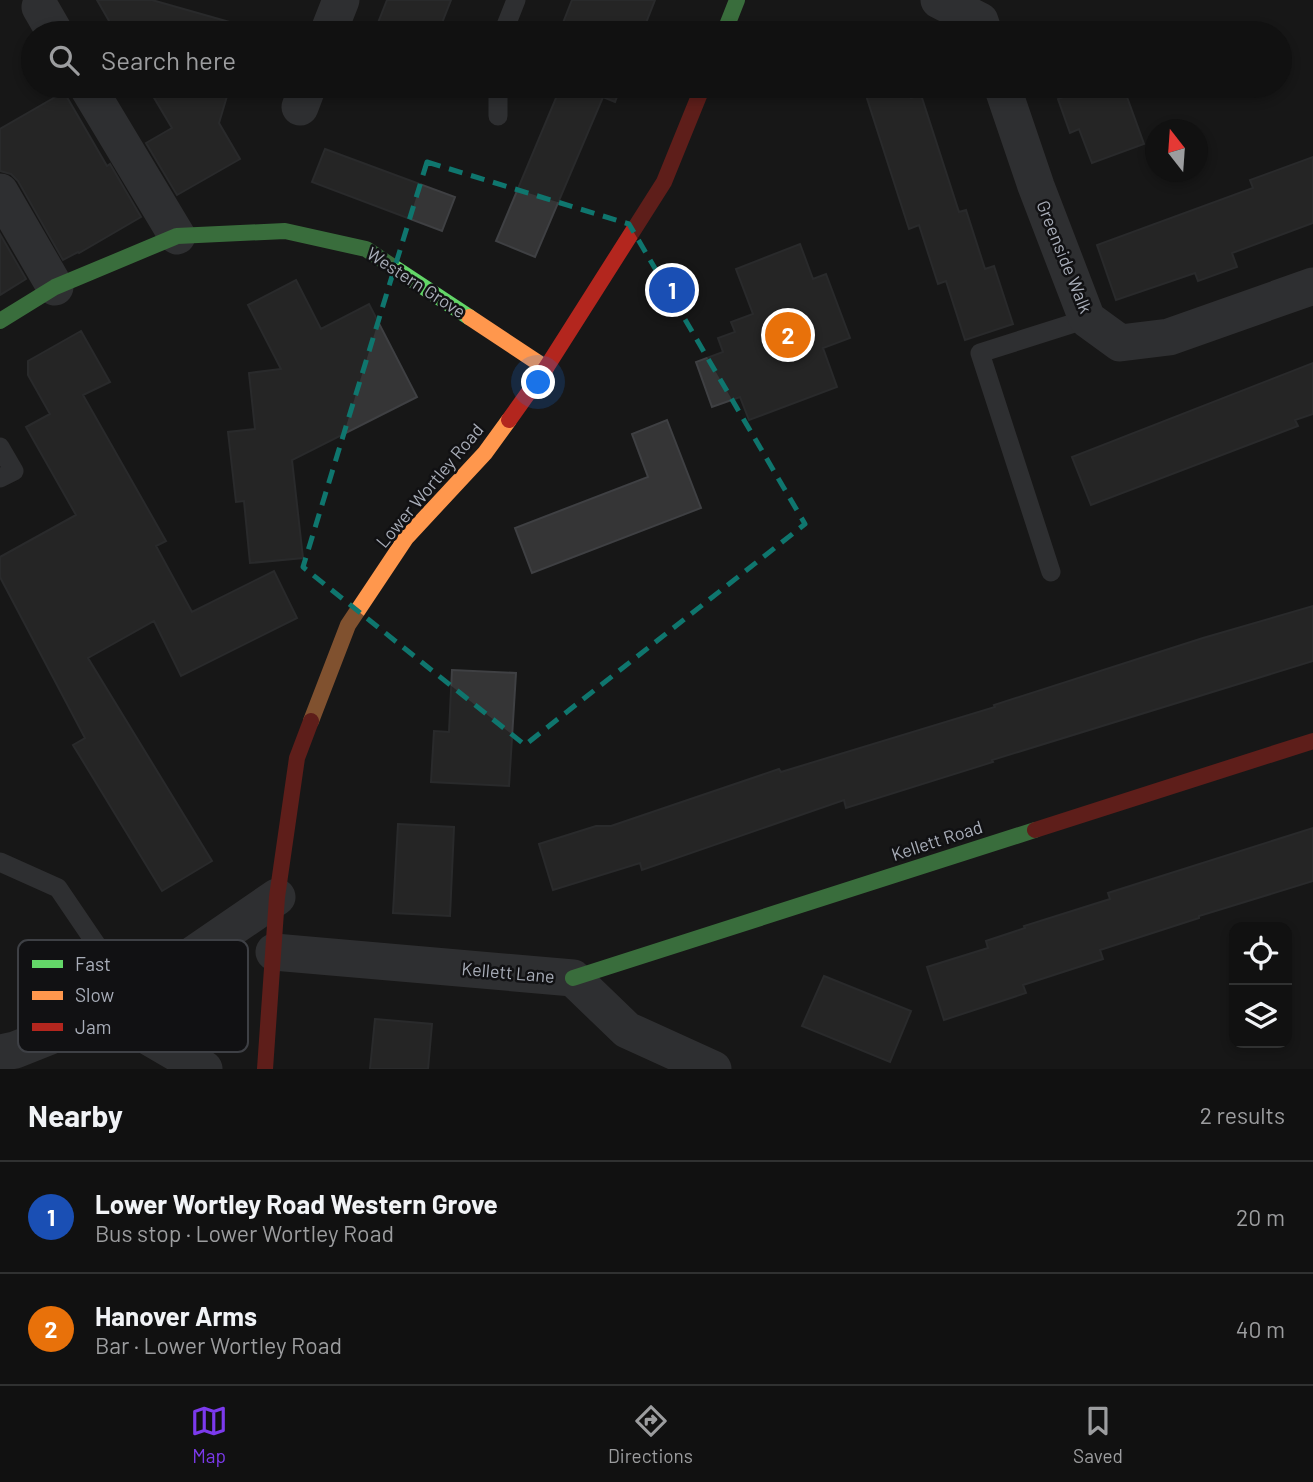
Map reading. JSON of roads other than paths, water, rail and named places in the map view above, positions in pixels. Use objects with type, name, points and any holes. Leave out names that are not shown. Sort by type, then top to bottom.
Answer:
[{"type":"street","points":[[333,21],[341,0]]},
{"type":"street","points":[[729,21],[737,0]]},
{"type":"street","points":[[939,0],[980,21]]},
{"type":"street","points":[[94,98],[177,236]]},
{"type":"street","name":"Lower Wortley Road","points":[[265,1069],[277,897],[297,758],[348,625],[407,538],[485,453],[546,368],[664,181],[698,98]]},
{"type":"street","name":"Greenside Walk","points":[[1006,98],[1035,186],[1087,319],[1120,343],[1169,337],[1313,286]]},
{"type":"street","points":[[0,192],[55,287]]},
{"type":"street","name":"Western Grove","points":[[0,321],[55,287],[177,236],[285,231],[366,249],[546,368]]},
{"type":"street","name":"Kellett Road","points":[[573,978],[1313,741]]},
{"type":"street","points":[[214,940],[277,897]]},
{"type":"street","name":"Kellett Lane","points":[[274,952],[573,978],[627,1030],[713,1069]]},
{"type":"street","points":[[0,1053],[18,1049]]},
{"type":"street","points":[[182,1052],[204,1069]]},
{"type":"lane","points":[[508,21],[516,0]]},
{"type":"lane","points":[[498,98],[498,116]]},
{"type":"lane","points":[[1051,572],[980,353],[1087,319]]},
{"type":"lane","points":[[0,447],[14,471],[0,478]]},
{"type":"lane","points":[[0,862],[58,888],[86,940]]},
{"type":"place","name":"Lower Wortley Road Western Grove","points":[[672,290]]},
{"type":"place","name":"Hanover Arms","points":[[788,335]]}]
